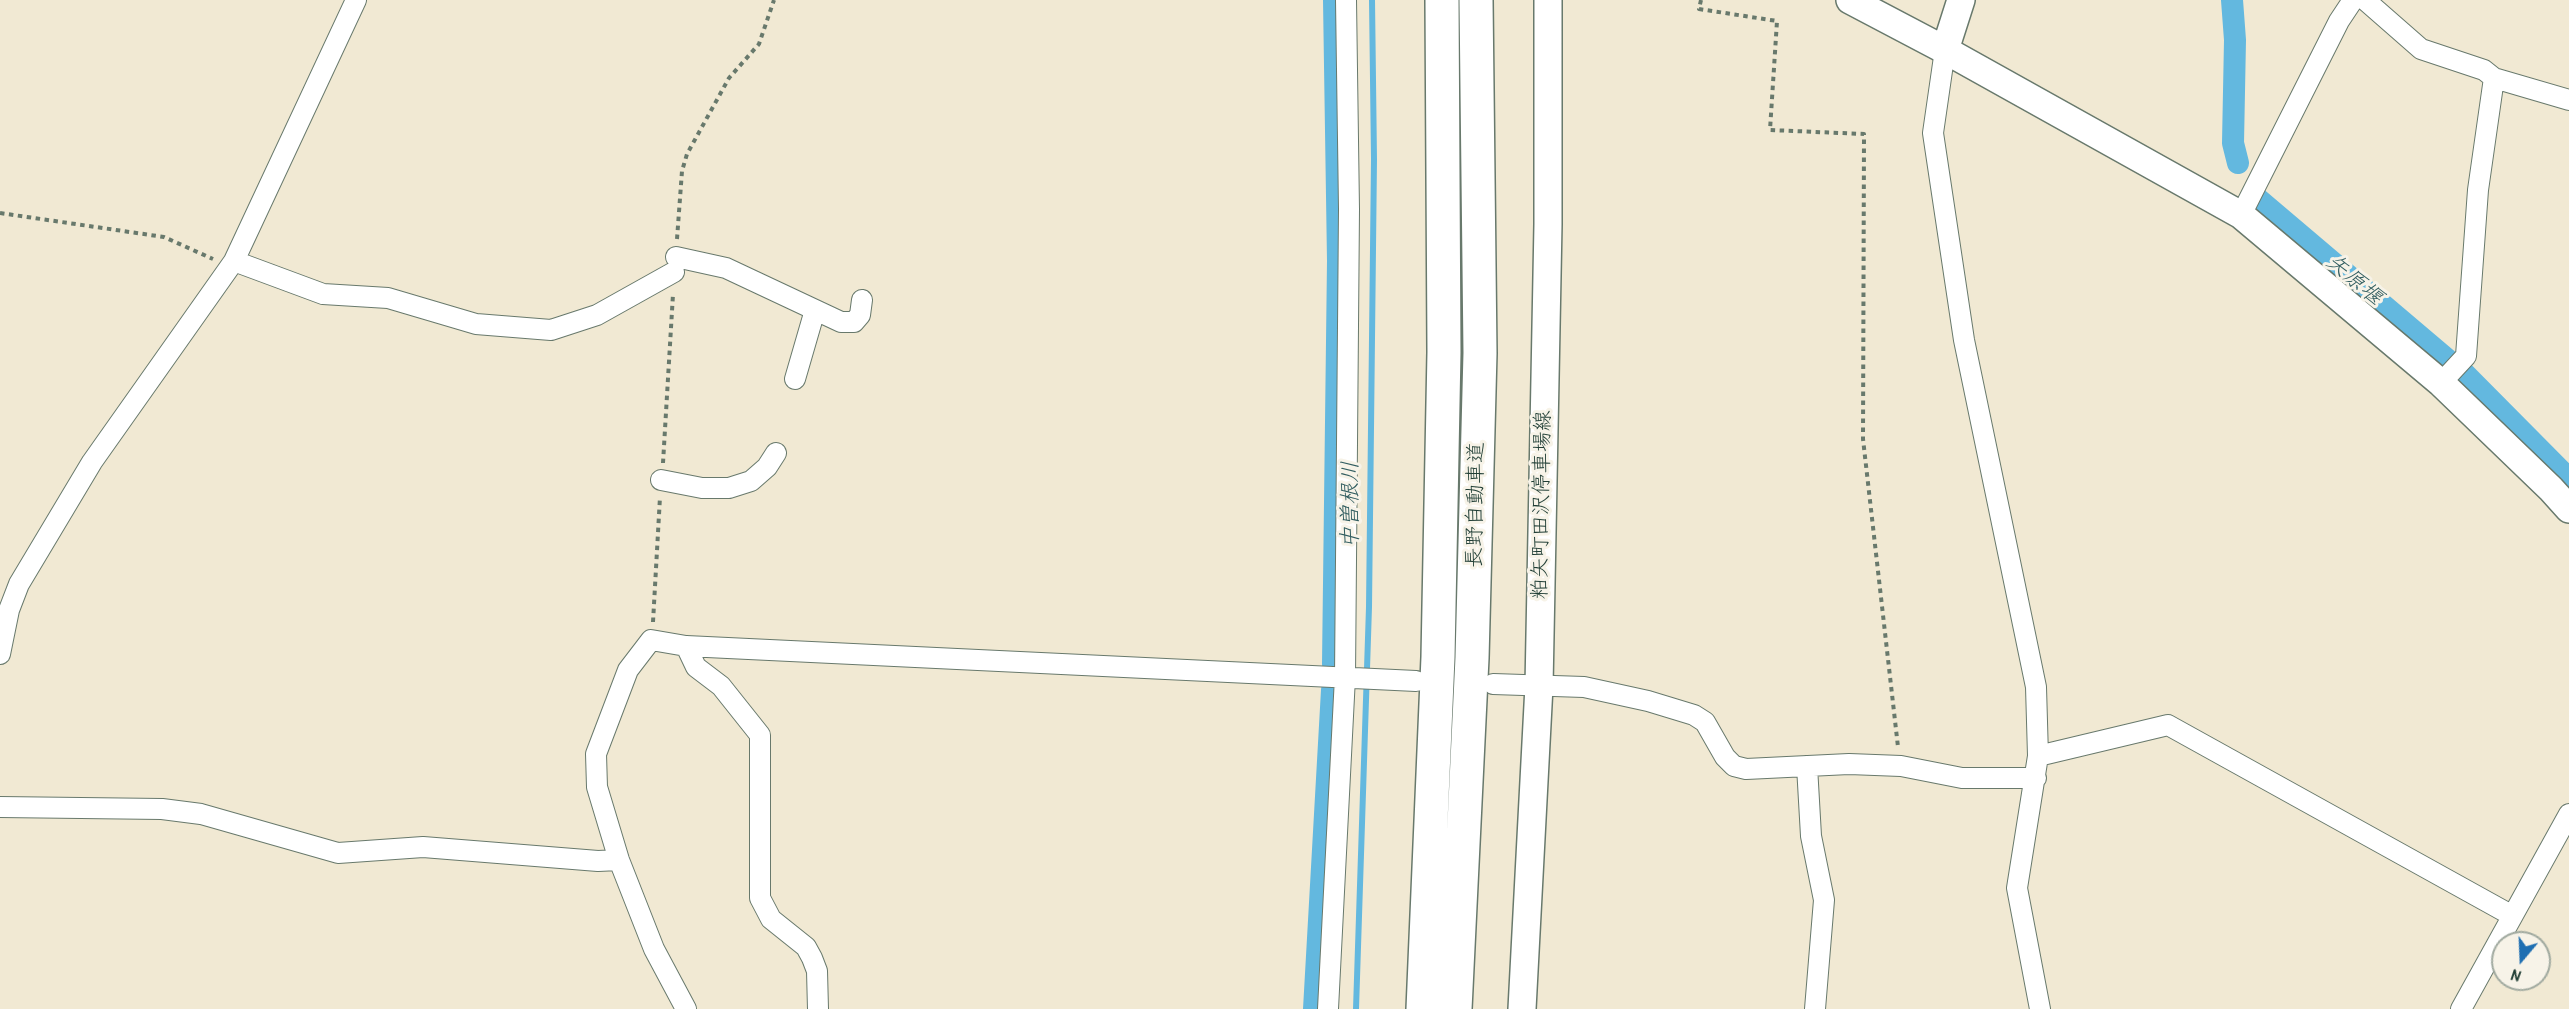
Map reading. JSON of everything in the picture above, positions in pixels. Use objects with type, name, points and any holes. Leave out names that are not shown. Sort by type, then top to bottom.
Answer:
[{"type":"highway","name":"長野自動車道","points":[[1423,1009],[1440,586],[1444,352],[1442,0]]},
{"type":"highway","name":"長野自動車道","points":[[1455,1009],[1472,658],[1479,377],[1476,0]]},
{"type":"main road","name":"粕矢町田沢停車場線","points":[[1522,1009],[1539,686],[1547,236],[1548,0]]},
{"type":"main road","points":[[1850,0],[2241,214],[2441,383],[2569,509]]},
{"type":"main road","points":[[1945,50],[1961,0]]},
{"type":"street","points":[[0,654],[9,610],[19,584],[92,462],[232,264],[356,0]]},
{"type":"street","points":[[1328,1009],[1345,677],[1349,220],[1346,0]]},
{"type":"street","points":[[2241,214],[2339,21],[2353,0]]},
{"type":"street","points":[[2365,0],[2421,49],[2484,70],[2494,78],[2569,100]]},
{"type":"street","points":[[1945,50],[1933,133],[1964,340],[2036,687],[2038,756],[2036,778],[2017,888],[2040,1009]]},
{"type":"street","points":[[2441,383],[2466,356],[2478,190],[2494,78]]},
{"type":"street","points":[[232,264],[323,294],[388,298],[476,324],[551,330],[597,315],[675,265],[701,261],[726,268],[841,322],[854,322],[860,315],[862,300]]},
{"type":"street","points":[[795,378],[815,310]]},
{"type":"street","points":[[662,480],[702,488],[729,488],[751,481],[767,467],[776,453]]},
{"type":"street","points":[[686,1009],[654,949],[619,860],[597,787],[596,754],[628,670],[651,640],[686,646],[1416,681]]},
{"type":"street","points":[[686,646],[696,667],[721,686],[760,735],[760,898],[771,919],[806,947],[812,958],[817,971],[818,1009]]},
{"type":"street","points":[[1493,684],[1584,687],[1648,701],[1694,715],[1705,722],[1725,757],[1734,766],[1746,769],[1849,764],[1900,766],[1962,778],[2036,778]]},
{"type":"street","points":[[2038,756],[2168,725],[2511,915]]},
{"type":"street","points":[[1807,766],[1811,836],[1824,900],[1815,1009]]},
{"type":"street","points":[[0,807],[162,809],[201,814],[338,853],[423,847],[598,861],[619,860]]},
{"type":"street","points":[[2461,1009],[2511,915],[2569,814]]},
{"type":"path","points":[[651,640],[682,171],[687,154],[729,78],[759,45],[774,0]]},
{"type":"path","points":[[1701,0],[1699,9],[1777,21],[1770,130],[1864,134],[1863,439],[1900,766]]},
{"type":"path","points":[[0,213],[164,237],[232,264]]},
{"type":"waterway","points":[[1333,664],[1338,261],[1334,0]]},
{"type":"waterway","name":"中曽根川","points":[[1356,1009],[1369,607],[1374,159],[1372,0]]},
{"type":"waterway","name":"矢原堰","points":[[2232,0],[2235,40],[2233,143],[2238,163]]},
{"type":"waterway","name":"矢原堰","points":[[2258,199],[2449,361]]},
{"type":"waterway","name":"矢原堰","points":[[2464,373],[2569,479]]},
{"type":"waterway","points":[[1314,1009],[1332,690]]}]
